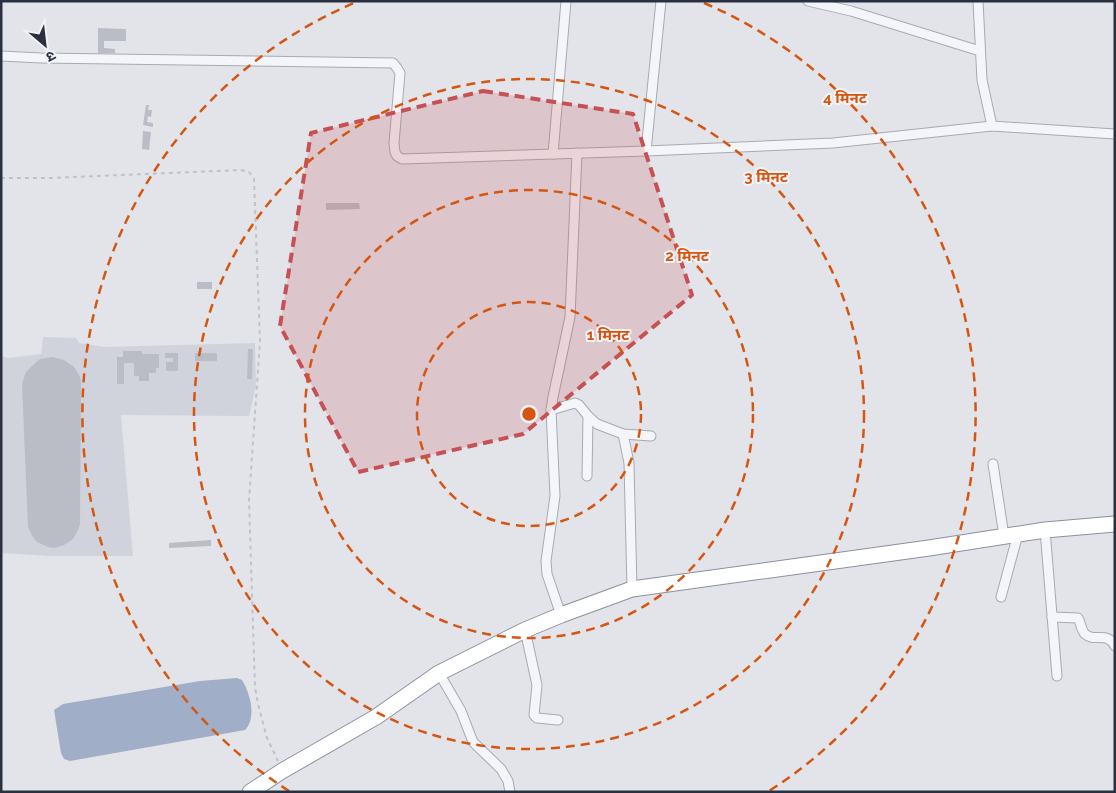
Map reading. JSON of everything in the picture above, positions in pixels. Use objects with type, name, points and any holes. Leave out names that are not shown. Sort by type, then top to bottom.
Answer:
[{"type":"highway","points":[[252,791],[282,771],[376,716],[439,673],[525,630],[632,589],[1045,530],[1115,524]]},
{"type":"street","points":[[553,154],[566,1]]},
{"type":"street","points":[[646,151],[661,1]]},
{"type":"street","points":[[808,1],[851,11],[980,51]]},
{"type":"street","points":[[978,1],[982,80],[992,126]]},
{"type":"street","points":[[1,56],[392,63],[398,68],[400,73],[394,143],[397,156],[402,158],[646,151],[842,142],[992,126],[1115,134]]},
{"type":"street","points":[[561,615],[547,574],[546,561],[554,496],[551,410],[570,317],[577,153]]},
{"type":"street","points":[[551,410],[574,403],[597,424],[623,434],[651,436]]},
{"type":"street","points":[[587,476],[588,416]]},
{"type":"street","points":[[623,434],[628,463],[632,589]]},
{"type":"street","points":[[993,464],[1011,535],[1001,597]]},
{"type":"street","points":[[1045,530],[1058,676]]},
{"type":"street","points":[[1052,617],[1078,618],[1087,636],[1106,637],[1115,646]]},
{"type":"street","points":[[525,630],[538,685],[534,715],[537,718],[558,720]]},
{"type":"street","points":[[439,673],[461,711],[473,742],[501,769],[508,781],[510,792]]},
{"type":"path","points":[[1,178],[50,178],[241,170],[249,172],[254,180],[260,342],[249,500],[255,687],[267,738],[282,771]]},
{"type":"highlighted area","points":[[483,91],[633,114],[692,295],[523,434],[358,472],[280,326],[311,133]]},
{"type":"shaded area","points":[[43,337],[76,338],[79,343],[105,347],[255,343],[256,386],[249,416],[121,415],[133,556],[50,556],[1,553],[1,356],[8,358],[41,354]]},
{"type":"water","points":[[237,678],[242,680],[250,698],[251,719],[245,730],[70,761],[64,759],[61,753],[54,710],[63,704],[200,681]]},
{"type":"building","points":[[98,28],[126,29],[126,41],[104,41],[104,48],[115,49],[115,53],[98,53]]},
{"type":"building","points":[[146,105],[149,105],[148,110],[152,110],[151,117],[148,116],[147,122],[153,123],[153,127],[143,125]]},
{"type":"building","points":[[143,131],[151,132],[149,150],[142,149]]},
{"type":"building","points":[[326,203],[359,203],[360,209],[326,210]]},
{"type":"building","points":[[197,282],[212,282],[212,289],[197,289]]},
{"type":"building","points":[[248,349],[253,349],[252,379],[247,379]]},
{"type":"building","points":[[123,351],[142,351],[142,354],[159,354],[159,368],[156,368],[156,373],[149,373],[149,381],[139,381],[139,376],[134,376],[134,363],[124,363],[124,384],[117,384],[117,357],[123,357]]},
{"type":"building","points":[[165,353],[178,353],[178,371],[166,371],[166,362],[173,362],[173,358],[165,358]]},
{"type":"building","points":[[195,353],[217,353],[217,361],[195,361]]},
{"type":"building","points":[[53,357],[64,360],[74,367],[81,382],[80,524],[73,539],[64,545],[54,548],[37,542],[28,527],[22,384],[26,372],[35,363],[40,359]]},
{"type":"building","points":[[211,540],[211,546],[169,548],[169,543]]}]
